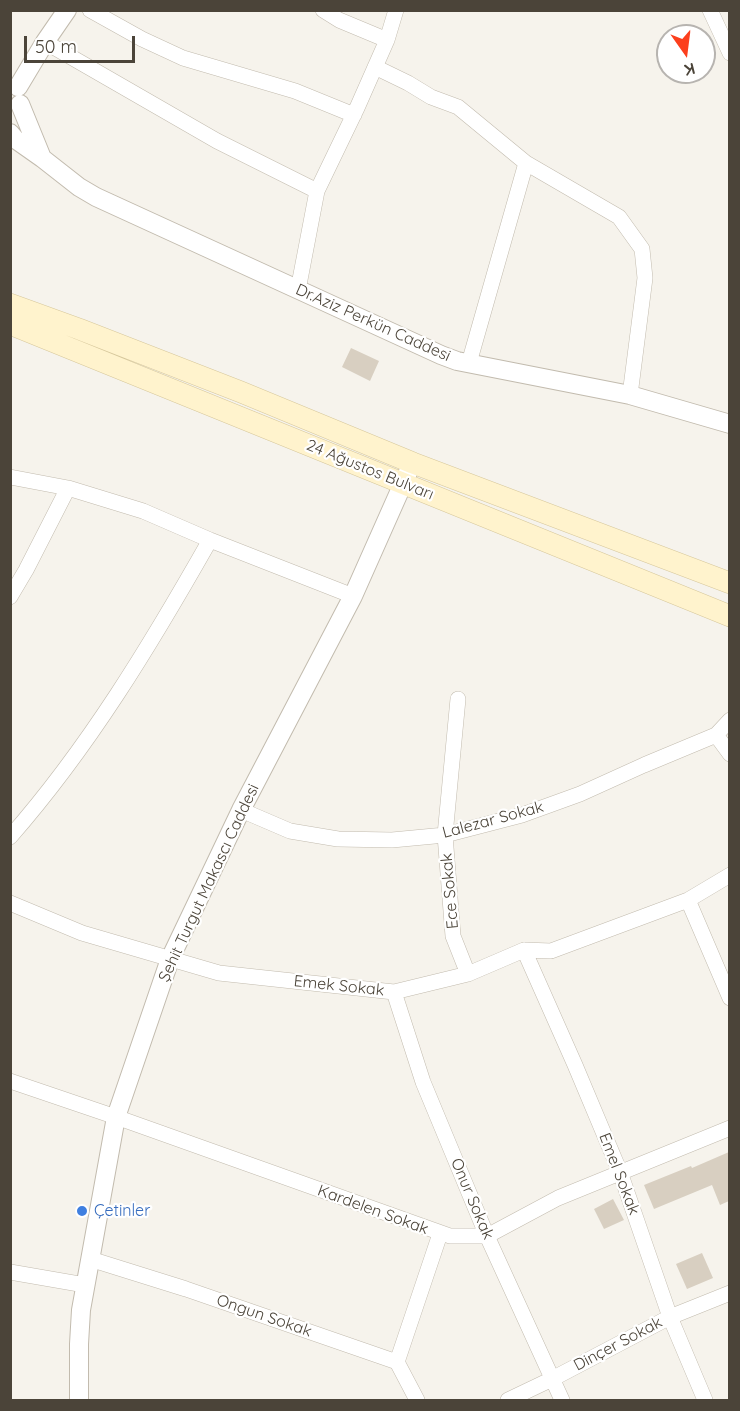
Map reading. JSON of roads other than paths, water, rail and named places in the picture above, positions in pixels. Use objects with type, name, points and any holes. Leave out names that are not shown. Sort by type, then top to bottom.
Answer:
[{"type":"main road","name":"24 Ağustos Bulvarı","points":[[10,304],[241,392],[413,463],[729,583]]},
{"type":"main road","name":"24 Ağustos Bulvarı","points":[[10,324],[729,616]]},
{"type":"street","points":[[42,158],[15,98],[45,42],[66,10]]},
{"type":"street","points":[[90,10],[142,39],[183,58],[295,91],[354,115]]},
{"type":"street","points":[[323,10],[339,20],[387,40]]},
{"type":"street","points":[[298,290],[318,191],[387,40],[396,10]]},
{"type":"street","points":[[710,10],[729,53]]},
{"type":"street","points":[[45,42],[217,141],[318,191]]},
{"type":"street","points":[[375,67],[431,97],[458,107],[526,163],[619,218],[642,249],[645,278],[630,395]]},
{"type":"street","name":"Dr.Aziz Perkün Caddesi","points":[[10,133],[79,187],[96,197],[441,355],[469,363],[630,395],[729,424]]},
{"type":"street","points":[[469,363],[526,163]]},
{"type":"street","name":"Şehit Turgut Makascı Caddesi","points":[[79,1401],[81,1310],[116,1117],[170,959],[241,810],[353,596],[413,463]]},
{"type":"street","points":[[10,477],[68,488],[143,511],[353,596]]},
{"type":"street","points":[[10,597],[68,488]]},
{"type":"street","points":[[10,837],[41,803],[124,686],[170,612],[210,540]]},
{"type":"street","name":"Ece Sokak","points":[[458,699],[445,835],[453,936],[468,974]]},
{"type":"street","name":"Lalezar Sokak","points":[[241,810],[290,831],[338,839],[392,840],[445,835],[522,815],[580,794],[716,735],[729,720]]},
{"type":"street","points":[[716,735],[729,754]]},
{"type":"street","name":"Emek Sokak","points":[[10,903],[82,933],[219,974],[394,992],[468,974],[524,950],[551,951],[688,900],[729,875]]},
{"type":"street","points":[[688,900],[729,998]]},
{"type":"street","name":"Emel Sokak","points":[[524,950],[620,1172],[670,1317],[705,1401]]},
{"type":"street","name":"Onur Sokak","points":[[394,992],[423,1082],[487,1236],[562,1401]]},
{"type":"street","name":"Kardelen Sokak","points":[[10,1081],[450,1236],[487,1236],[558,1198],[729,1128]]},
{"type":"street","points":[[417,1401],[397,1362],[441,1234]]},
{"type":"street","name":"Ongun Sokak","points":[[90,1259],[186,1289],[397,1362]]},
{"type":"street","points":[[10,1272],[85,1285]]},
{"type":"street","name":"Dinçer Sokak","points":[[508,1401],[670,1317],[729,1293]]},
{"type":"place","name":"Çetinler","points":[[82,1211]]}]
